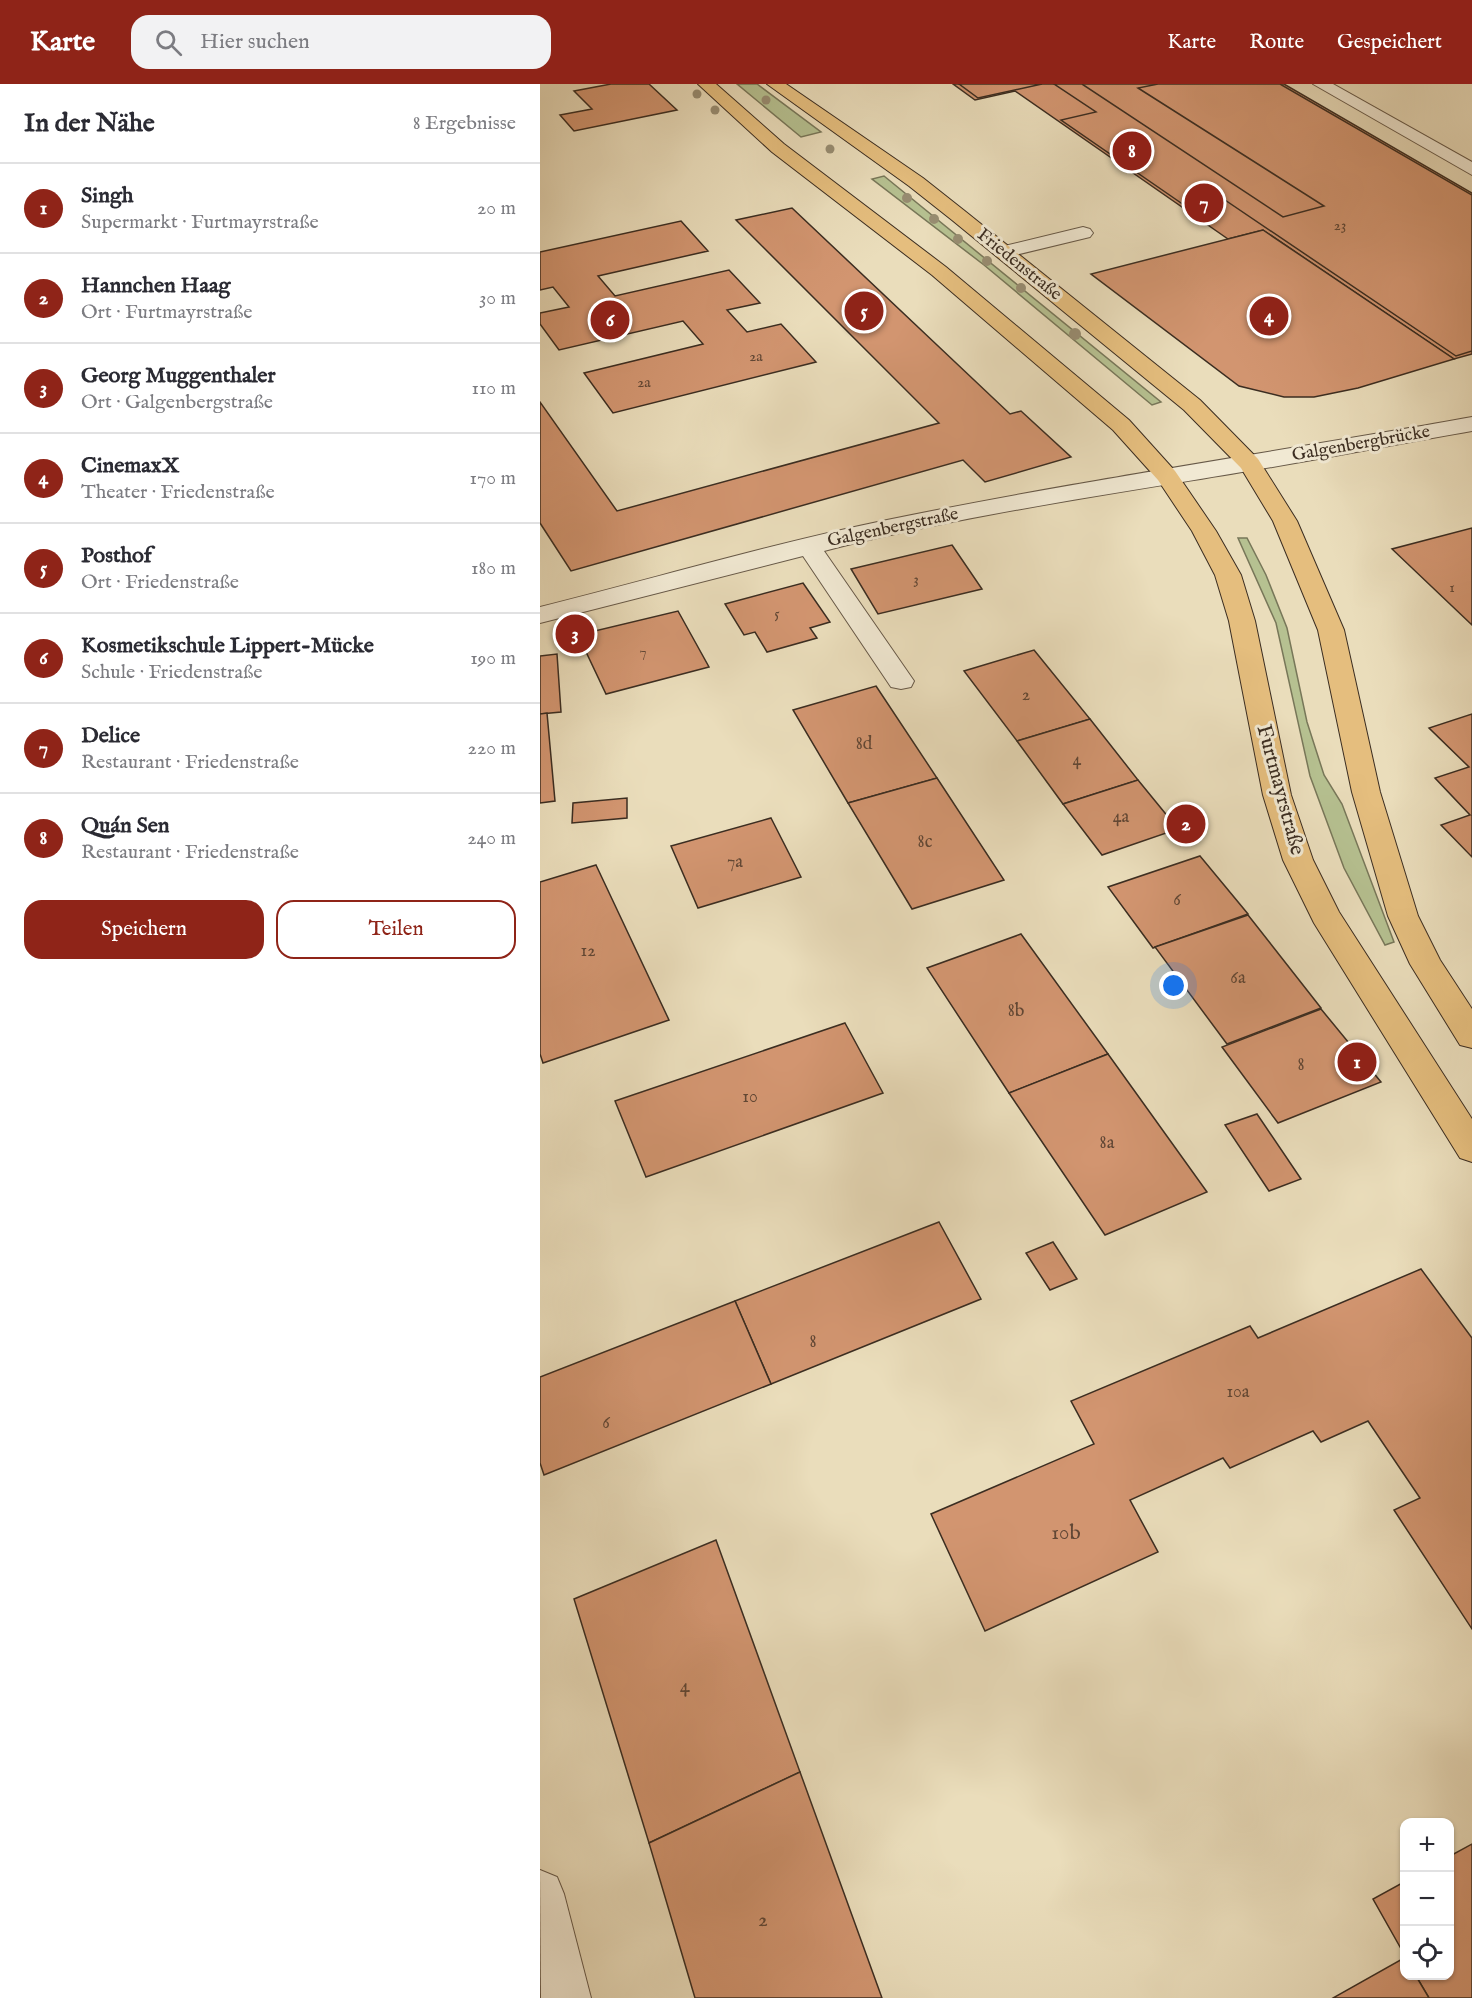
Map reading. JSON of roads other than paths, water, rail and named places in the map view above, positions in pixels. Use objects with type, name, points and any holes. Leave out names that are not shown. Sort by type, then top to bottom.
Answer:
[{"type":"main road","points":[[706,84],[778,148],[957,286],[1121,425],[1167,476]]},
{"type":"main road","name":"Friedenstraße","points":[[775,84],[916,182],[1192,405],[1250,464]]},
{"type":"main road","points":[[1250,464],[1285,520],[1331,630],[1366,792],[1403,916],[1426,964],[1472,1036]]},
{"type":"main road","name":"Furtmayrstraße","points":[[1167,476],[1204,531],[1228,575],[1242,621],[1277,795],[1298,860],[1324,915],[1472,1148]]},
{"type":"street","points":[[1322,84],[1472,170]]},
{"type":"street","points":[[1003,252],[1083,233]]},
{"type":"street","name":"Galgenbergbrücke","points":[[1250,464],[1472,424]]},
{"type":"street","name":"Galgenbergstraße","points":[[540,615],[631,594],[808,546],[885,528],[1051,495],[1250,464]]},
{"type":"street","points":[[808,546],[901,681]]},
{"type":"street","points":[[540,1894],[566,1998]]},
{"type":"place","name":"Quán Sen","points":[[1132,151]]},
{"type":"place","name":"Delice","points":[[1204,203]]},
{"type":"place","name":"Posthof","points":[[864,311]]},
{"type":"place","name":"CinemaxX","points":[[1269,316]]},
{"type":"place","name":"Kosmetikschule Lippert-Mücke","points":[[610,320]]},
{"type":"place","name":"Georg Muggenthaler","points":[[575,634]]},
{"type":"place","name":"Hannchen Haag","points":[[1186,824]]},
{"type":"place","name":"Singh","points":[[1357,1062]]}]
